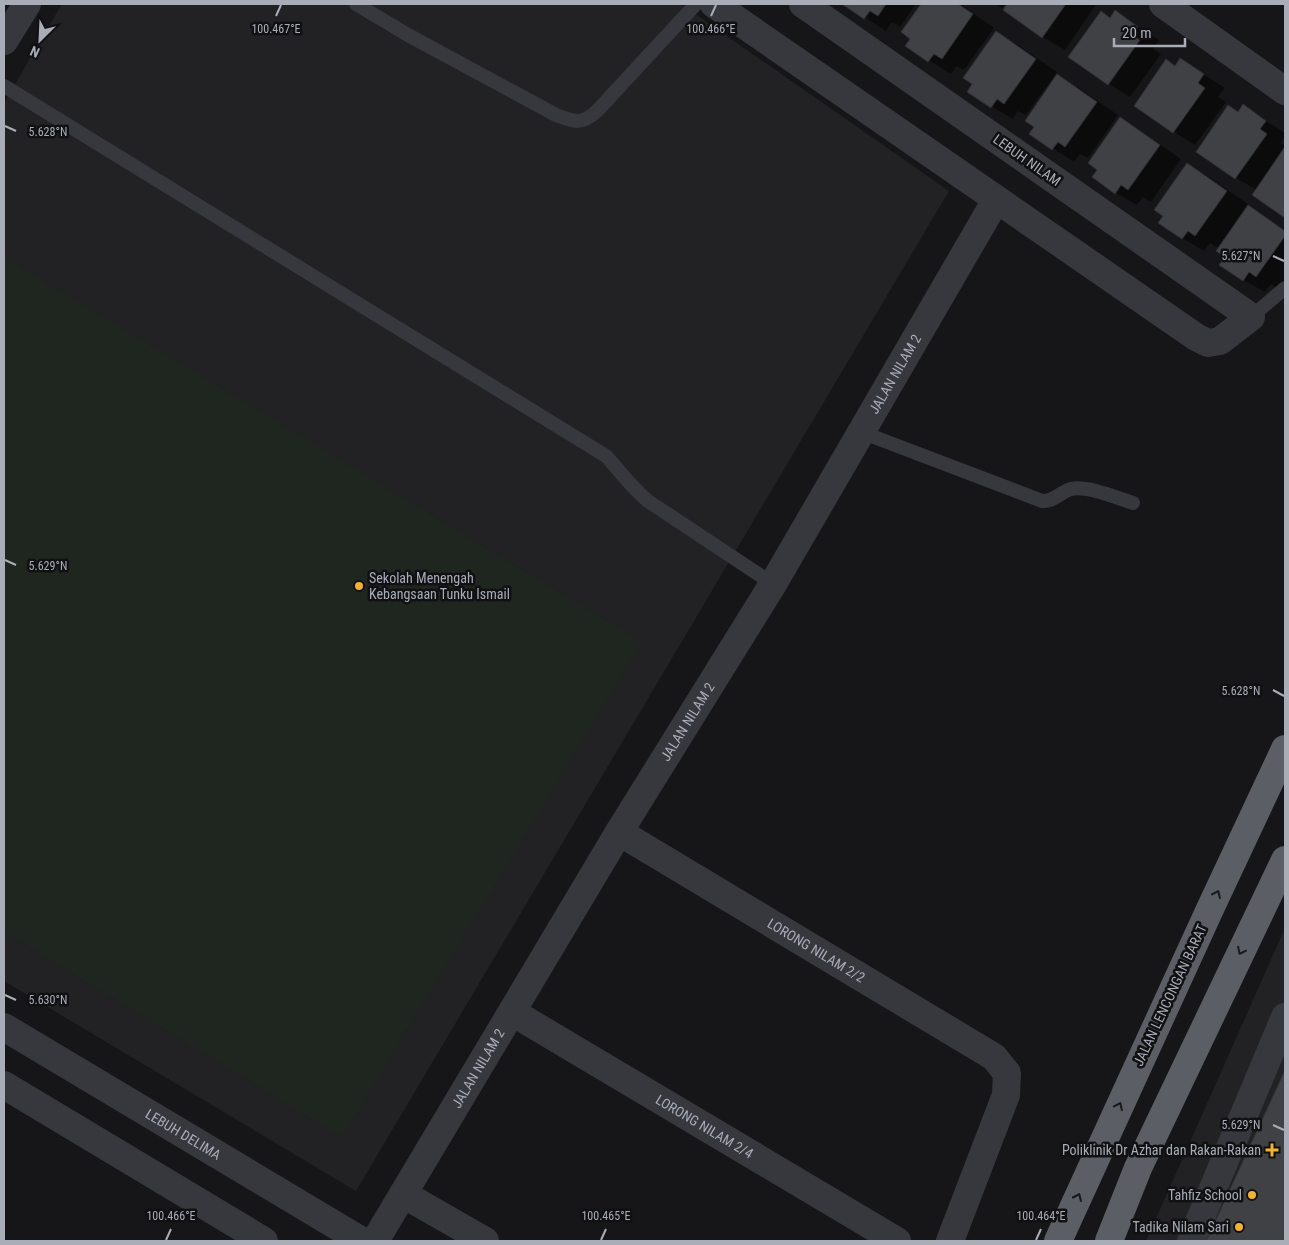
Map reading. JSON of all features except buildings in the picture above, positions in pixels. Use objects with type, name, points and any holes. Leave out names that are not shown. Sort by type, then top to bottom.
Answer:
[{"type":"highway","name":"JALAN LENCONGAN BARAT","points":[[1058,1241],[1285,749]]},
{"type":"highway","points":[[1109,1241],[1138,1168],[1285,860]]},
{"type":"street","points":[[4,41],[28,4]]},
{"type":"street","points":[[714,4],[1196,338],[1208,343],[1220,341],[1251,317]]},
{"type":"street","name":"LEBUH NILAM","points":[[803,4],[1251,317]]},
{"type":"street","points":[[1163,4],[1285,91]]},
{"type":"street","name":"JALAN NILAM 2","points":[[375,1241],[619,832],[773,584],[996,200]]},
{"type":"street","name":"LORONG NILAM 2/2","points":[[619,832],[994,1057],[1007,1074],[1006,1094],[950,1241]]},
{"type":"street","name":"LORONG NILAM 2/4","points":[[512,1012],[897,1241]]},
{"type":"street","points":[[1191,1241],[1285,1017]]},
{"type":"street","name":"LEBUH DELIMA","points":[[4,1027],[362,1241]]},
{"type":"street","points":[[4,1085],[264,1241]]},
{"type":"street","points":[[403,1194],[484,1241]]},
{"type":"lane","points":[[356,4],[408,36],[556,115],[580,122],[589,118],[597,111],[696,4]]},
{"type":"lane","points":[[4,86],[606,456],[626,477],[635,490],[648,501],[773,584]]},
{"type":"lane","points":[[1251,317],[1285,288]]},
{"type":"lane","points":[[860,432],[1042,501],[1049,501],[1071,489],[1088,490],[1133,503]]},
{"type":"shaded area","name":"Sekolah Menengah Kebangsaan Tunku Ismail","points":[[62,4],[681,4],[949,191],[356,1191],[4,981],[4,103]]},
{"type":"shaded area","points":[[4,257],[642,642],[342,1137],[4,932]]},
{"type":"shaded area","points":[[1285,928],[1285,1241],[1146,1241]]},
{"type":"place","name":"Sekolah Menengah Kebangsaan Tunku Ismail","points":[[359,586]]},
{"type":"place","name":"Poliklinik Dr Azhar dan Rakan-Rakan","points":[[1272,1150]]},
{"type":"place","name":"Tahfiz School","points":[[1252,1195]]},
{"type":"place","name":"Tadika Nilam Sari","points":[[1239,1227]]}]
